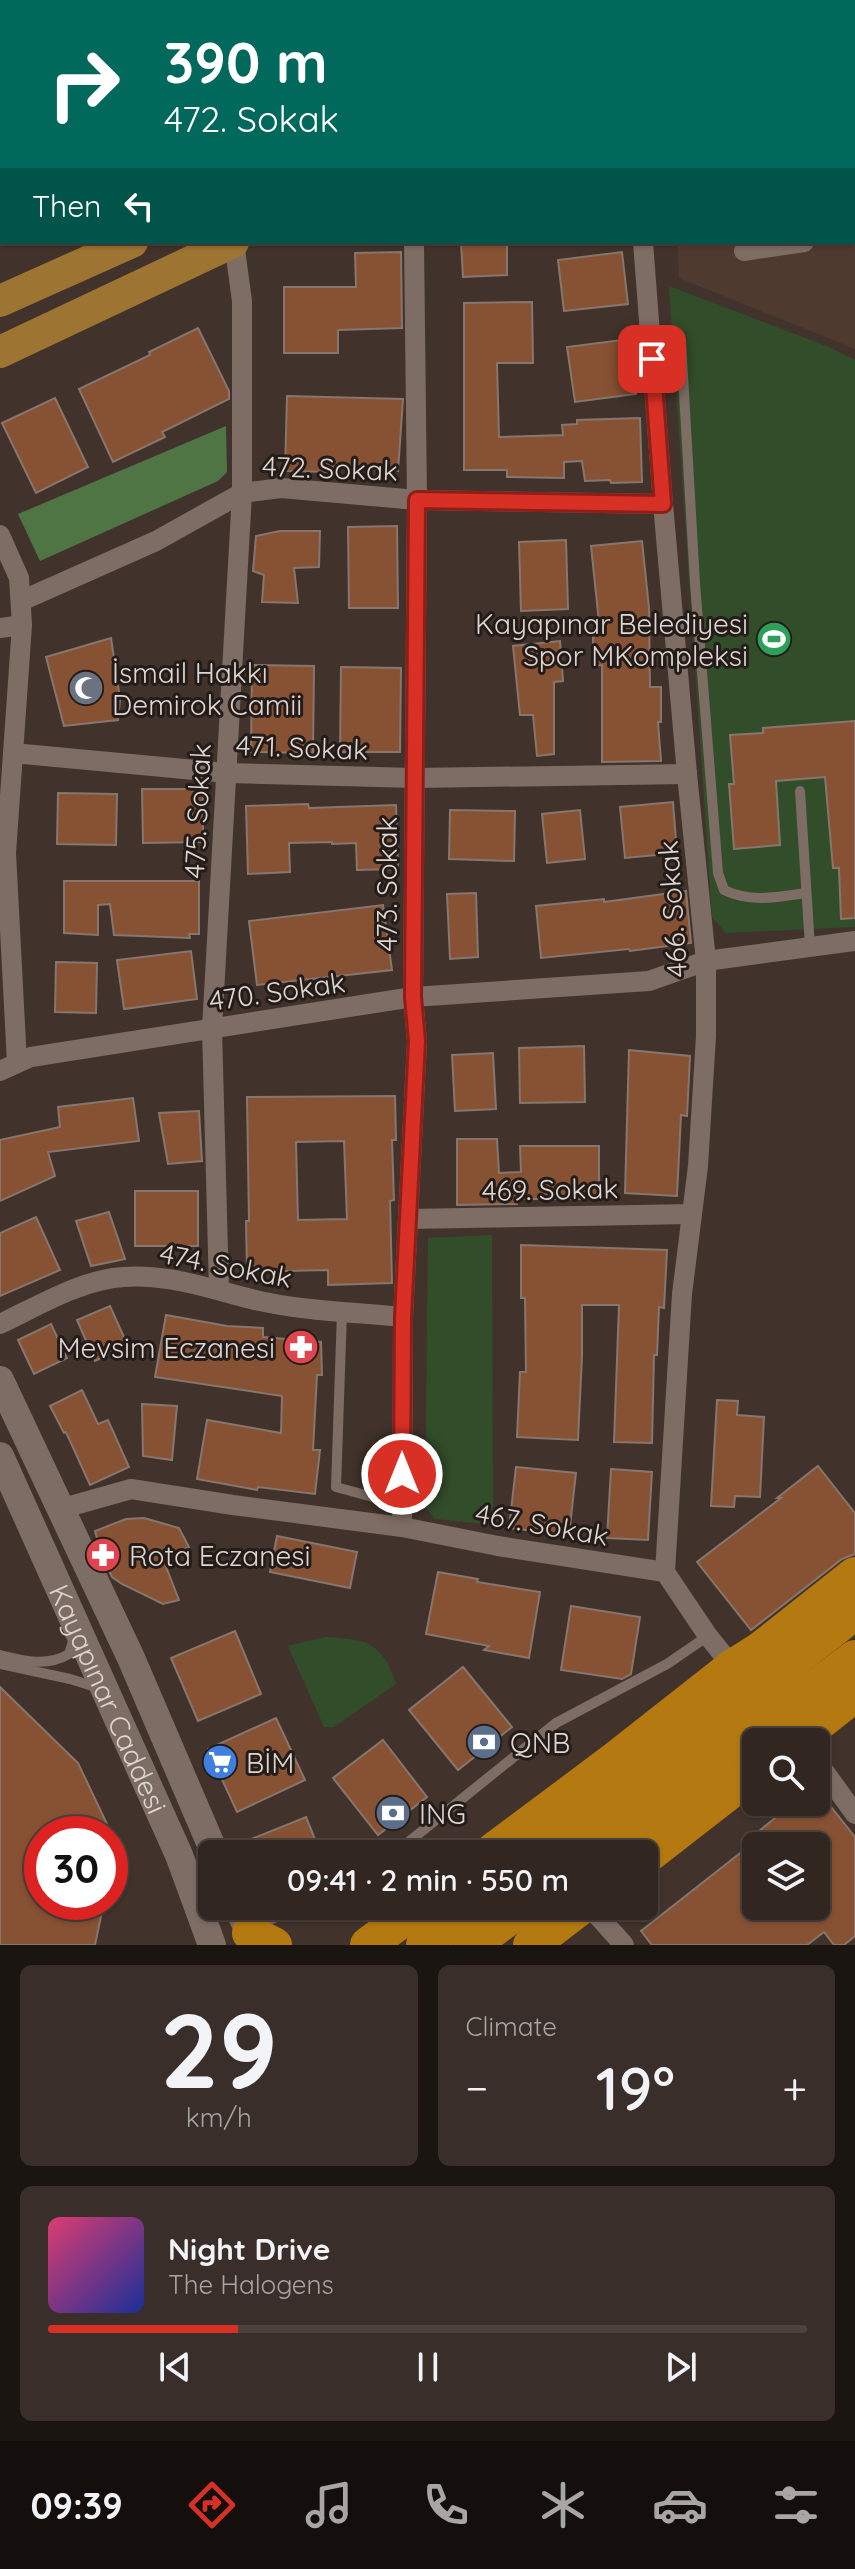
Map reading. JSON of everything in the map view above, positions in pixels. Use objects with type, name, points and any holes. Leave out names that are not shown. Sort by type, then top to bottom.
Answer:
[{"type":"highway","points":[[508,1840],[855,1575]]},
{"type":"highway","points":[[560,1840],[855,1612]]},
{"type":"highway","points":[[613,1840],[855,1658]]},
{"type":"highway","points":[[820,1728],[855,1694]]},
{"type":"highway","points":[[658,1847],[742,1782]]},
{"type":"highway","points":[[368,1945],[401,1920]]},
{"type":"highway","points":[[424,1945],[456,1920]]},
{"type":"highway","points":[[472,1945],[505,1920]]},
{"type":"highway","points":[[531,1945],[564,1920]]},
{"type":"main road","points":[[0,301],[128,244]]},
{"type":"main road","points":[[0,352],[230,244]]},
{"type":"main road","name":"Kayapınar Caddesi","points":[[0,1380],[131,1658],[209,1840]]},
{"type":"main road","name":"Kayapınar Caddesi","points":[[0,1456],[179,1855],[212,1945]]},
{"type":"street","name":"475. Sokak","points":[[219,1289],[212,1029],[242,493],[242,301],[234,244]]},
{"type":"street","name":"473. Sokak","points":[[402,1527],[403,1317],[417,1041],[413,997],[417,500],[414,244]]},
{"type":"street","name":"466. Sokak","points":[[643,244],[663,504],[706,961],[706,1036],[698,1166],[682,1294],[665,1572]]},
{"type":"street","points":[[744,251],[791,244]]},
{"type":"street","name":"472. Sokak","points":[[21,601],[156,541],[242,493],[281,488],[417,500],[663,504]]},
{"type":"street","points":[[0,535],[19,578],[22,625],[4,836],[8,1067]]},
{"type":"street","points":[[0,628],[22,625]]},
{"type":"street","name":"471. Sokak","points":[[13,753],[227,773],[415,778],[687,774]]},
{"type":"street","name":"470. Sokak","points":[[8,1067],[31,1057],[413,997],[649,981],[706,961],[855,941]]},
{"type":"street","name":"469. Sokak","points":[[408,1219],[692,1214]]},
{"type":"street","name":"474. Sokak","points":[[0,1324],[84,1286],[130,1276],[219,1289],[251,1299],[301,1308],[403,1317]]},
{"type":"street","name":"467. Sokak","points":[[60,1509],[131,1489],[402,1527],[498,1546],[665,1572]]},
{"type":"street","points":[[665,1572],[733,1667]]},
{"type":"street","points":[[830,1781],[855,1814]]},
{"type":"street","points":[[602,1920],[624,1945]]},
{"type":"lane","points":[[681,341],[695,583],[718,873],[724,890],[740,898],[806,893]]},
{"type":"lane","points":[[800,791],[810,947]]},
{"type":"lane","points":[[342,1312],[336,1487],[402,1505]]},
{"type":"lane","points":[[0,1655],[32,1663],[60,1659],[69,1654],[75,1624]]},
{"type":"lane","points":[[411,1840],[556,1723],[667,1664],[708,1636]]},
{"type":"lane","points":[[0,1664],[105,1690]]},
{"type":"shaded area","points":[[677,244],[855,244],[855,349],[679,278]]},
{"type":"green space","name":"Kayapınar Belediyesi Spor MKompleksi","points":[[669,286],[829,347],[855,360],[855,927],[726,933],[712,917]]},
{"type":"green space","points":[[226,426],[227,472],[218,481],[40,561],[18,514]]},
{"type":"green space","points":[[492,1235],[493,1525],[435,1519],[425,1507],[428,1238]]},
{"type":"green space","points":[[326,1637],[371,1646],[385,1659],[396,1684],[334,1727],[324,1727],[288,1646]]},
{"type":"building","points":[[461,244],[507,244],[507,275],[463,277]]},
{"type":"building","points":[[401,252],[402,328],[338,330],[338,353],[284,353],[284,287],[356,287],[355,253]]},
{"type":"building","points":[[622,252],[628,304],[564,311],[558,260]]},
{"type":"building","points":[[532,302],[533,363],[497,363],[499,437],[563,435],[562,425],[577,424],[577,420],[640,418],[642,482],[585,481],[582,461],[564,462],[564,478],[507,477],[507,470],[464,470],[464,303]]},
{"type":"building","points":[[198,328],[229,391],[229,399],[162,432],[165,437],[113,462],[79,389]]},
{"type":"building","points":[[629,339],[636,394],[575,402],[567,347]]},
{"type":"building","points":[[287,396],[403,399],[398,471],[332,467],[332,472],[285,471]]},
{"type":"building","points":[[55,398],[88,467],[36,493],[2,423]]},
{"type":"building","points":[[397,526],[398,608],[349,608],[348,527]]},
{"type":"building","points":[[280,531],[320,531],[319,567],[294,568],[298,603],[262,602],[264,575],[253,571],[256,536]]},
{"type":"building","points":[[566,540],[568,609],[521,611],[519,542]]},
{"type":"building","points":[[642,541],[649,608],[650,687],[661,687],[661,722],[658,722],[661,761],[602,762],[602,665],[593,666],[593,632],[600,632],[591,546]]},
{"type":"building","name":"İsmail Hakkı Demirok Camii","points":[[111,638],[120,699],[118,720],[64,726],[46,657]]},
{"type":"building","points":[[560,641],[563,681],[554,682],[554,754],[537,756],[533,715],[520,715],[513,646]]},
{"type":"building","points":[[252,665],[314,666],[313,753],[251,752]]},
{"type":"building","points":[[341,667],[401,668],[400,752],[340,752]]},
{"type":"building","points":[[855,721],[855,918],[841,919],[839,868],[833,868],[825,777],[776,781],[780,845],[734,849],[729,784],[734,784],[730,735],[763,733],[763,728]]},
{"type":"building","points":[[142,789],[203,789],[203,842],[143,843]]},
{"type":"building","points":[[58,793],[117,794],[116,845],[57,844]]},
{"type":"building","points":[[673,802],[677,853],[625,858],[620,807]]},
{"type":"building","points":[[308,804],[309,808],[396,805],[398,869],[357,870],[356,843],[289,843],[290,872],[248,874],[246,806]]},
{"type":"building","points":[[450,810],[515,811],[514,861],[449,859]]},
{"type":"building","points":[[580,810],[585,859],[547,863],[542,814]]},
{"type":"building","points":[[64,881],[199,881],[199,934],[189,934],[190,938],[114,935],[110,904],[98,905],[98,935],[64,933]]},
{"type":"building","points":[[686,891],[691,943],[541,958],[536,906],[604,899],[604,902]]},
{"type":"building","points":[[476,893],[478,957],[450,959],[447,894]]},
{"type":"building","points":[[383,905],[392,970],[257,985],[249,921]]},
{"type":"building","points":[[191,951],[197,999],[124,1009],[117,960]]},
{"type":"building","points":[[56,962],[97,963],[96,1013],[55,1012]]},
{"type":"building","points":[[584,1046],[585,1102],[520,1103],[519,1048]]},
{"type":"building","points":[[629,1050],[690,1056],[687,1116],[681,1115],[677,1196],[625,1193]]},
{"type":"building","points":[[493,1053],[496,1109],[455,1111],[452,1055]]},
{"type":"building","points":[[395,1096],[396,1140],[392,1140],[394,1200],[390,1201],[392,1283],[328,1285],[328,1270],[247,1272],[247,1097]],"holes":[[[344,1141],[347,1219],[298,1220],[296,1142]]]},
{"type":"building","points":[[133,1098],[139,1141],[48,1152],[55,1176],[0,1201],[0,1140],[60,1127],[58,1107]]},
{"type":"building","points":[[199,1111],[202,1161],[168,1164],[159,1113]]},
{"type":"building","points":[[457,1139],[497,1139],[499,1173],[521,1172],[520,1146],[599,1146],[599,1199],[517,1199],[517,1204],[457,1205]]},
{"type":"building","points":[[135,1191],[198,1191],[198,1246],[135,1246]]},
{"type":"building","points":[[109,1212],[125,1259],[91,1266],[76,1221]]},
{"type":"building","points":[[36,1217],[60,1270],[0,1296],[0,1233]]},
{"type":"building","points":[[521,1245],[667,1250],[664,1308],[659,1307],[657,1355],[654,1355],[652,1443],[614,1442],[619,1305],[582,1305],[578,1440],[517,1437],[520,1372],[526,1372]]},
{"type":"building","points":[[110,1306],[128,1346],[95,1361],[77,1320]]},
{"type":"building","points":[[166,1315],[227,1326],[263,1328],[263,1337],[321,1342],[322,1375],[317,1375],[313,1450],[320,1450],[315,1494],[258,1487],[257,1490],[197,1479],[207,1420],[281,1433],[282,1396],[155,1377]]},
{"type":"building","points":[[51,1324],[67,1358],[34,1374],[18,1340]]},
{"type":"building","points":[[82,1390],[98,1424],[108,1420],[129,1467],[90,1485],[66,1432],[50,1406]]},
{"type":"building","points":[[717,1400],[738,1401],[737,1415],[764,1417],[760,1497],[735,1496],[734,1507],[711,1506]]},
{"type":"building","points":[[142,1404],[177,1406],[172,1460],[143,1456]]},
{"type":"building","points":[[818,1466],[855,1513],[855,1554],[842,1559],[751,1630],[697,1562]]},
{"type":"building","points":[[516,1467],[576,1473],[569,1535],[509,1528]]},
{"type":"building","points":[[611,1469],[652,1472],[648,1540],[607,1538]]},
{"type":"building","points":[[144,1518],[179,1528],[189,1547],[163,1559],[179,1600],[163,1604],[122,1584],[112,1577],[98,1548],[95,1531],[126,1519]]},
{"type":"building","points":[[277,1536],[357,1552],[350,1588],[270,1572]]},
{"type":"building","points":[[438,1572],[540,1592],[529,1658],[484,1650],[489,1646],[426,1634]]},
{"type":"building","points":[[571,1606],[640,1617],[631,1674],[622,1679],[561,1670]]},
{"type":"building","points":[[235,1631],[261,1694],[198,1721],[171,1658]]},
{"type":"building","points":[[463,1667],[512,1727],[458,1770],[409,1710]]},
{"type":"building","points":[[0,1687],[78,1763],[103,1816],[24,1816],[24,1920],[100,1920],[95,1945],[0,1945]]},
{"type":"building","points":[[276,1718],[305,1780],[237,1812],[208,1749]]},
{"type":"building","points":[[383,1740],[427,1797],[378,1835],[333,1778]]},
{"type":"building","points":[[830,1806],[855,1837],[855,1936],[844,1945],[834,1945],[824,1932],[807,1945],[652,1945],[641,1931],[742,1852],[742,1920],[830,1920],[830,1832],[758,1832],[778,1816],[830,1816]]},
{"type":"building","points":[[306,1817],[315,1840],[249,1840]]},
{"type":"place","name":"Kayapınar Belediyesi Spor MKompleksi","points":[[774,639]]},
{"type":"place","name":"İsmail Hakkı Demirok Camii","points":[[86,688]]},
{"type":"place","name":"Mevsim Eczanesi","points":[[301,1347]]},
{"type":"place","name":"Rota Eczanesi","points":[[103,1555]]},
{"type":"place","name":"QNB","points":[[484,1742]]},
{"type":"place","name":"BİM","points":[[220,1762]]},
{"type":"place","name":"ING","points":[[393,1813]]},
{"type":"route","points":[[402,1474],[403,1317],[417,1041],[413,997],[417,500],[663,504],[652,359]]}]
